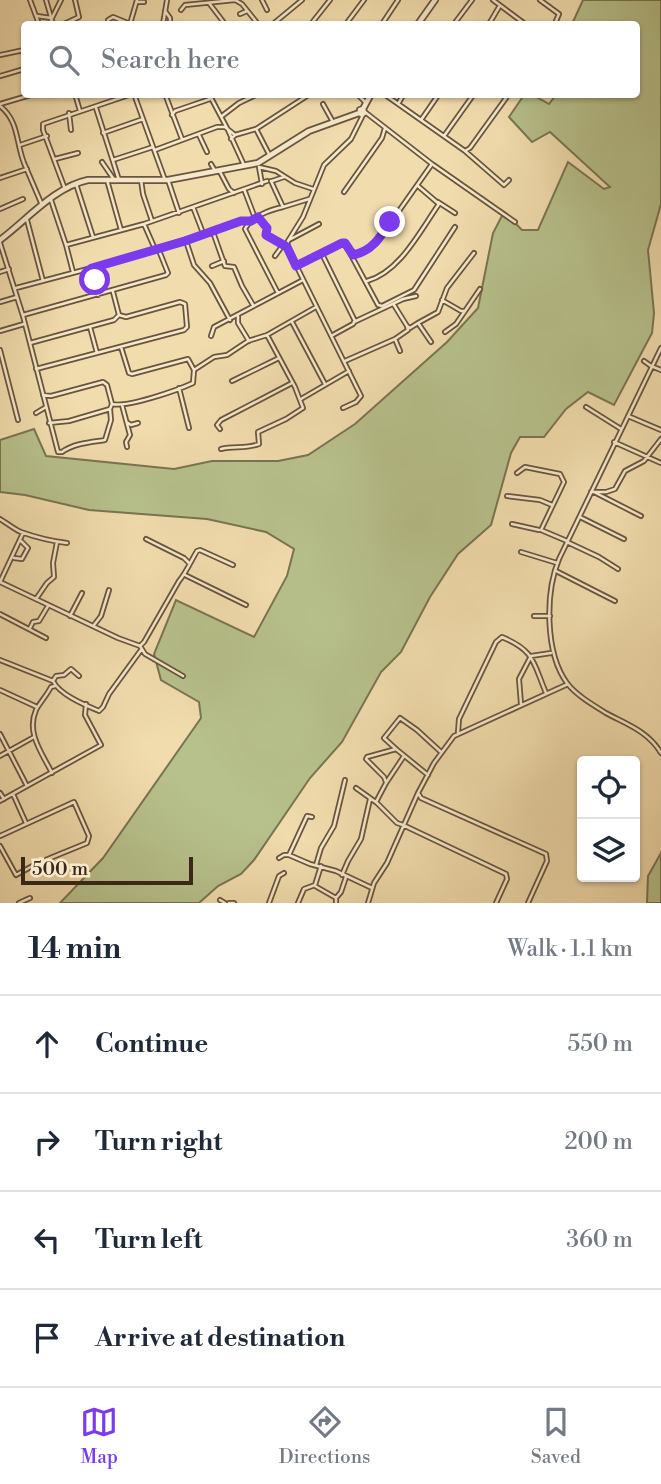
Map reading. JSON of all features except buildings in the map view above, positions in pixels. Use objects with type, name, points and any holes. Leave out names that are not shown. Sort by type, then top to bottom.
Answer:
[{"type":"street","points":[[30,0],[38,21]]},
{"type":"street","points":[[46,0],[52,21]]},
{"type":"street","points":[[52,21],[61,0]]},
{"type":"street","points":[[72,21],[79,18],[75,0]]},
{"type":"street","points":[[163,21],[167,0]]},
{"type":"street","points":[[181,10],[185,5],[235,0],[255,21]]},
{"type":"street","points":[[262,0],[267,10]]},
{"type":"street","points":[[278,21],[302,0]]},
{"type":"street","points":[[313,21],[330,0]]},
{"type":"street","points":[[348,21],[364,0]]},
{"type":"street","points":[[386,21],[398,0]]},
{"type":"street","points":[[422,21],[435,0]]},
{"type":"street","points":[[456,21],[472,0]]},
{"type":"street","points":[[493,0],[520,21]]},
{"type":"street","points":[[540,0],[559,14],[556,21]]},
{"type":"street","points":[[131,21],[137,1],[145,2]]},
{"type":"street","points":[[206,2],[222,21]]},
{"type":"street","points":[[491,21],[499,6]]},
{"type":"street","points":[[165,11],[170,21]]},
{"type":"street","points":[[240,14],[247,11]]},
{"type":"street","points":[[37,15],[52,21]]},
{"type":"street","points":[[0,55],[21,51]]},
{"type":"street","points":[[0,76],[21,70]]},
{"type":"street","points":[[22,98],[0,105],[9,115],[42,206]]},
{"type":"street","points":[[76,98],[80,109]]},
{"type":"street","points":[[65,189],[42,128],[43,124],[80,109],[96,108],[122,98]]},
{"type":"street","points":[[134,98],[178,213]]},
{"type":"street","points":[[166,98],[182,139]]},
{"type":"street","points":[[172,115],[175,111],[208,98]]},
{"type":"street","points":[[211,98],[222,116],[244,166]]},
{"type":"street","points":[[222,116],[250,98]]},
{"type":"street","points":[[231,139],[235,135],[256,129],[304,98]]},
{"type":"street","points":[[360,98],[366,103]]},
{"type":"street","points":[[275,256],[295,231],[324,165],[351,139],[368,98]]},
{"type":"street","points":[[390,98],[465,151],[498,181],[504,185],[509,180]]},
{"type":"street","points":[[398,104],[402,98]]},
{"type":"street","points":[[421,120],[436,98]]},
{"type":"street","points":[[444,136],[471,98]]},
{"type":"street","points":[[465,151],[470,148],[506,98]]},
{"type":"street","points":[[323,104],[332,122]]},
{"type":"street","points":[[96,108],[117,180]]},
{"type":"street","points":[[258,165],[297,137],[363,112]]},
{"type":"street","points":[[363,112],[515,222]]},
{"type":"street","points":[[68,115],[71,130]]},
{"type":"street","points":[[103,133],[142,121]]},
{"type":"street","points":[[113,161],[226,127]]},
{"type":"street","points":[[226,127],[235,135]]},
{"type":"street","points":[[344,192],[383,138],[385,128]]},
{"type":"street","points":[[256,129],[270,156]]},
{"type":"street","points":[[199,135],[207,152]]},
{"type":"street","points":[[20,145],[47,136]]},
{"type":"street","points":[[56,160],[78,153]]},
{"type":"street","points":[[102,162],[117,180]]},
{"type":"street","points":[[211,164],[234,193]]},
{"type":"street","points":[[353,255],[366,251],[377,242],[432,164]]},
{"type":"street","points":[[43,395],[51,396],[103,382],[107,385],[112,404],[105,440],[93,441],[62,452],[57,450],[49,423],[23,316],[0,242],[26,218],[65,189],[88,180],[166,180],[258,165],[313,189]]},
{"type":"street","points":[[258,165],[262,184]]},
{"type":"street","points":[[0,178],[27,169]]},
{"type":"street","points":[[66,245],[144,224],[284,177]]},
{"type":"street","points":[[262,178],[269,181],[282,207]]},
{"type":"street","points":[[107,180],[121,229]]},
{"type":"street","points":[[141,180],[152,220]]},
{"type":"street","points":[[76,183],[93,237]]},
{"type":"street","points":[[417,185],[455,213]]},
{"type":"street","points":[[228,194],[229,189]]},
{"type":"street","points":[[244,189],[255,218],[267,228],[266,235],[284,244],[361,396],[356,402],[343,408]]},
{"type":"street","points":[[15,289],[185,241],[311,198]]},
{"type":"street","points":[[0,209],[23,199]]},
{"type":"street","points":[[51,200],[73,273]]},
{"type":"street","points":[[367,281],[394,267],[438,202]]},
{"type":"street","points":[[193,207],[203,233]]},
{"type":"street","points":[[26,218],[43,281]]},
{"type":"street","points":[[255,218],[246,225],[245,230],[278,293]]},
{"type":"street","points":[[23,316],[168,274],[144,224]]},
{"type":"street","points":[[288,240],[319,224]]},
{"type":"street","points":[[296,266],[344,242],[380,306],[414,290],[455,227]]},
{"type":"street","points":[[295,231],[297,236]]},
{"type":"street","points":[[209,232],[214,235],[226,267],[233,265],[253,305]]},
{"type":"street","points":[[185,241],[194,265],[209,283],[230,320]]},
{"type":"street","points":[[345,361],[395,339],[408,328],[438,312],[447,288],[474,253]]},
{"type":"street","points":[[322,254],[355,318],[354,322]]},
{"type":"street","points":[[212,266],[224,261]]},
{"type":"street","points":[[92,268],[99,294]]},
{"type":"street","points":[[0,272],[9,269]]},
{"type":"street","points":[[211,336],[213,328],[303,279]]},
{"type":"street","points":[[445,332],[451,330],[463,316],[463,311],[480,289]]},
{"type":"street","points":[[113,292],[119,314]]},
{"type":"street","points":[[332,336],[354,322],[412,295],[416,296]]},
{"type":"street","points":[[0,302],[17,297]]},
{"type":"street","points":[[442,300],[463,311]]},
{"type":"street","points":[[36,369],[184,330],[187,323],[185,304],[182,302],[126,317],[119,314]]},
{"type":"street","points":[[393,304],[408,328]]},
{"type":"street","points":[[194,370],[214,357],[227,355],[250,341],[267,335],[316,307]]},
{"type":"street","points":[[30,343],[114,320],[119,314]]},
{"type":"street","points":[[238,315],[238,323],[250,341]]},
{"type":"street","points":[[292,322],[325,384]]},
{"type":"street","points":[[418,323],[431,342]]},
{"type":"street","points":[[0,331],[24,324]]},
{"type":"street","points":[[90,326],[97,354]]},
{"type":"street","points":[[221,449],[234,446],[248,448],[259,444],[258,432],[286,419],[303,406],[267,335]]},
{"type":"street","points":[[395,339],[400,351]]},
{"type":"street","points":[[112,404],[122,405],[193,383],[194,370],[189,359],[184,358],[130,374],[121,347]]},
{"type":"street","points":[[661,348],[557,563],[550,616],[553,652],[568,684],[604,712],[641,731],[661,753]]},
{"type":"street","points":[[0,350],[18,421]]},
{"type":"street","points":[[232,381],[279,358]]},
{"type":"street","points":[[644,361],[661,370]]},
{"type":"street","points":[[301,399],[349,371]]},
{"type":"street","points":[[220,429],[217,425],[221,420],[292,383]]},
{"type":"street","points":[[179,388],[188,428]]},
{"type":"street","points":[[122,405],[130,435],[135,439]]},
{"type":"street","points":[[36,413],[46,407]]},
{"type":"street","points":[[586,407],[621,429]]},
{"type":"street","points":[[49,423],[69,421],[110,409]]},
{"type":"street","points":[[628,416],[661,430]]},
{"type":"street","points":[[127,422],[131,425],[138,424]]},
{"type":"street","points":[[127,447],[126,442],[130,435]]},
{"type":"street","points":[[592,492],[615,489],[625,471],[642,463],[661,439]]},
{"type":"street","points":[[616,440],[661,463]]},
{"type":"street","points":[[517,473],[526,467],[560,474],[564,481],[541,530]]},
{"type":"street","points":[[592,492],[641,516]]},
{"type":"street","points":[[507,496],[540,500],[552,505]]},
{"type":"street","points":[[580,516],[624,539]]},
{"type":"street","points":[[0,519],[23,533],[29,532],[40,539],[67,543]]},
{"type":"street","points":[[512,524],[541,530],[599,557],[618,569]]},
{"type":"street","points":[[23,533],[0,582],[140,648],[183,676]]},
{"type":"street","points":[[146,539],[189,563]]},
{"type":"street","points":[[12,558],[22,559],[28,551],[21,541]]},
{"type":"street","points":[[36,599],[54,577],[53,560],[57,542]]},
{"type":"street","points":[[0,660],[52,681],[55,686],[86,705],[102,709],[197,551],[233,565]]},
{"type":"street","points":[[521,552],[557,563]]},
{"type":"street","points":[[555,570],[615,601]]},
{"type":"street","points":[[185,575],[246,605]]},
{"type":"street","points":[[93,626],[100,616],[109,590]]},
{"type":"street","points":[[69,616],[82,593]]},
{"type":"street","points":[[30,628],[48,606]]},
{"type":"street","points":[[0,614],[46,638]]},
{"type":"street","points":[[534,616],[550,616]]},
{"type":"street","points":[[458,733],[459,719],[498,640],[503,637],[531,656],[546,693]]},
{"type":"street","points":[[531,656],[553,652]]},
{"type":"street","points":[[521,704],[519,679],[531,656]]},
{"type":"street","points":[[52,681],[71,669],[79,676]]},
{"type":"street","points":[[368,903],[372,888],[387,863],[418,793],[441,752],[458,733],[568,684]]},
{"type":"street","points":[[52,773],[32,730],[37,707],[46,698],[51,687],[55,686]]},
{"type":"street","points":[[0,690],[37,707]]},
{"type":"street","points":[[0,793],[2,800],[102,745],[85,715],[86,705]]},
{"type":"street","points":[[428,775],[384,738],[400,718],[441,752]]},
{"type":"street","points":[[0,734],[27,786]]},
{"type":"street","points":[[0,756],[34,737]]},
{"type":"street","points":[[386,782],[366,759],[396,749]]},
{"type":"street","points":[[377,803],[386,782],[404,757]]},
{"type":"street","points":[[315,886],[321,848],[334,825],[345,780]]},
{"type":"street","points":[[356,788],[377,803],[397,823],[506,874],[507,879],[496,903]]},
{"type":"street","points":[[418,793],[421,798]]},
{"type":"street","points":[[12,794],[26,823]]},
{"type":"street","points":[[415,799],[421,798],[546,854],[547,861],[528,903]]},
{"type":"street","points":[[336,903],[351,855],[362,839],[370,799]]},
{"type":"street","points":[[0,836],[74,802],[89,836],[86,843],[16,875],[0,846]]},
{"type":"street","points":[[289,855],[307,816],[312,817]]},
{"type":"street","points":[[279,858],[289,855],[372,888]]},
{"type":"street","points":[[269,903],[279,876],[284,873]]},
{"type":"street","points":[[298,903],[304,890],[315,886],[336,898]]},
{"type":"street","points":[[19,903],[30,898]]},
{"type":"street","points":[[220,900],[234,903]]},
{"type":"green space","points":[[583,0],[661,0],[661,204],[648,250],[654,313],[652,333],[614,405],[588,392],[566,409],[544,437],[520,437],[511,453],[491,525],[458,554],[430,597],[401,652],[381,672],[342,742],[310,778],[254,860],[241,874],[218,886],[199,903],[60,903],[103,858],[201,718],[199,702],[161,680],[154,654],[176,600],[254,637],[287,576],[294,549],[266,532],[207,519],[89,510],[0,492],[0,440],[34,429],[46,456],[174,469],[212,461],[278,461],[308,455],[355,424],[447,342],[478,308],[493,233],[504,212],[522,230],[538,230],[568,162],[604,189],[610,187],[550,132],[532,142],[509,117],[522,98],[538,98],[549,104],[554,98],[640,98],[640,21],[573,21]]},
{"type":"green space","points":[[661,853],[661,903],[647,903],[648,876]]},
{"type":"route","points":[[95,280],[92,268],[258,217],[267,228],[266,235],[287,247],[296,266],[342,243],[345,243],[353,255],[366,251],[377,242],[390,222]]}]
